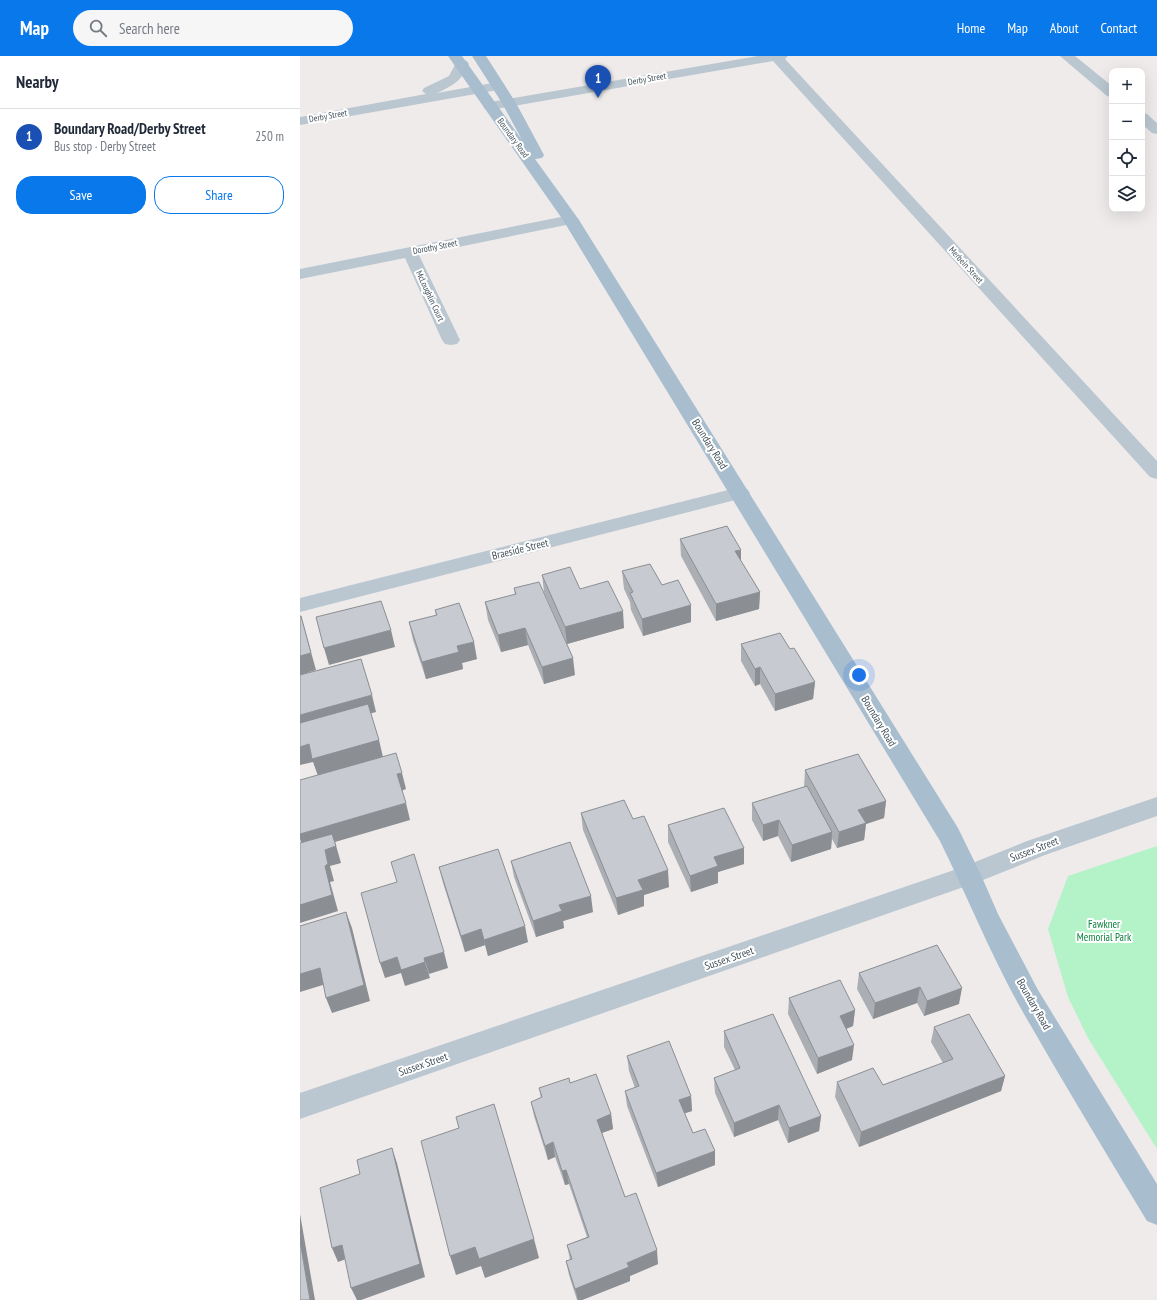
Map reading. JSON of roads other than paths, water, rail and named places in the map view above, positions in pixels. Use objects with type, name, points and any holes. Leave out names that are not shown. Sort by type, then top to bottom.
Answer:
[{"type":"main road","name":"Boundary Road","points":[[479,56],[509,103],[571,220]]},
{"type":"main road","name":"Boundary Road","points":[[458,60],[571,220],[949,835],[969,875],[986,917],[1029,998],[1157,1211]]},
{"type":"street","name":"Derby Street","points":[[490,106],[778,56]]},
{"type":"street","name":"Merbein Street","points":[[778,56],[1157,473]]},
{"type":"street","points":[[1067,56],[1109,91]]},
{"type":"street","points":[[403,103],[451,82],[459,72],[458,60]]},
{"type":"street","name":"Derby Street","points":[[300,121],[498,86]]},
{"type":"street","points":[[1145,120],[1157,130]]},
{"type":"street","name":"Dorothy Street","points":[[300,274],[571,220]]},
{"type":"street","name":"McLoughlin Court","points":[[410,252],[451,340]]},
{"type":"street","name":"Braeside Street","points":[[300,605],[740,493]]},
{"type":"street","name":"Sussex Street","points":[[300,1106],[969,875],[1036,848],[1157,806]]},
{"type":"place","name":"Boundary Road/Derby Street","points":[[598,98]]},
{"type":"park label","name":"Fawkner Memorial Park","points":[[1104,930]]}]
